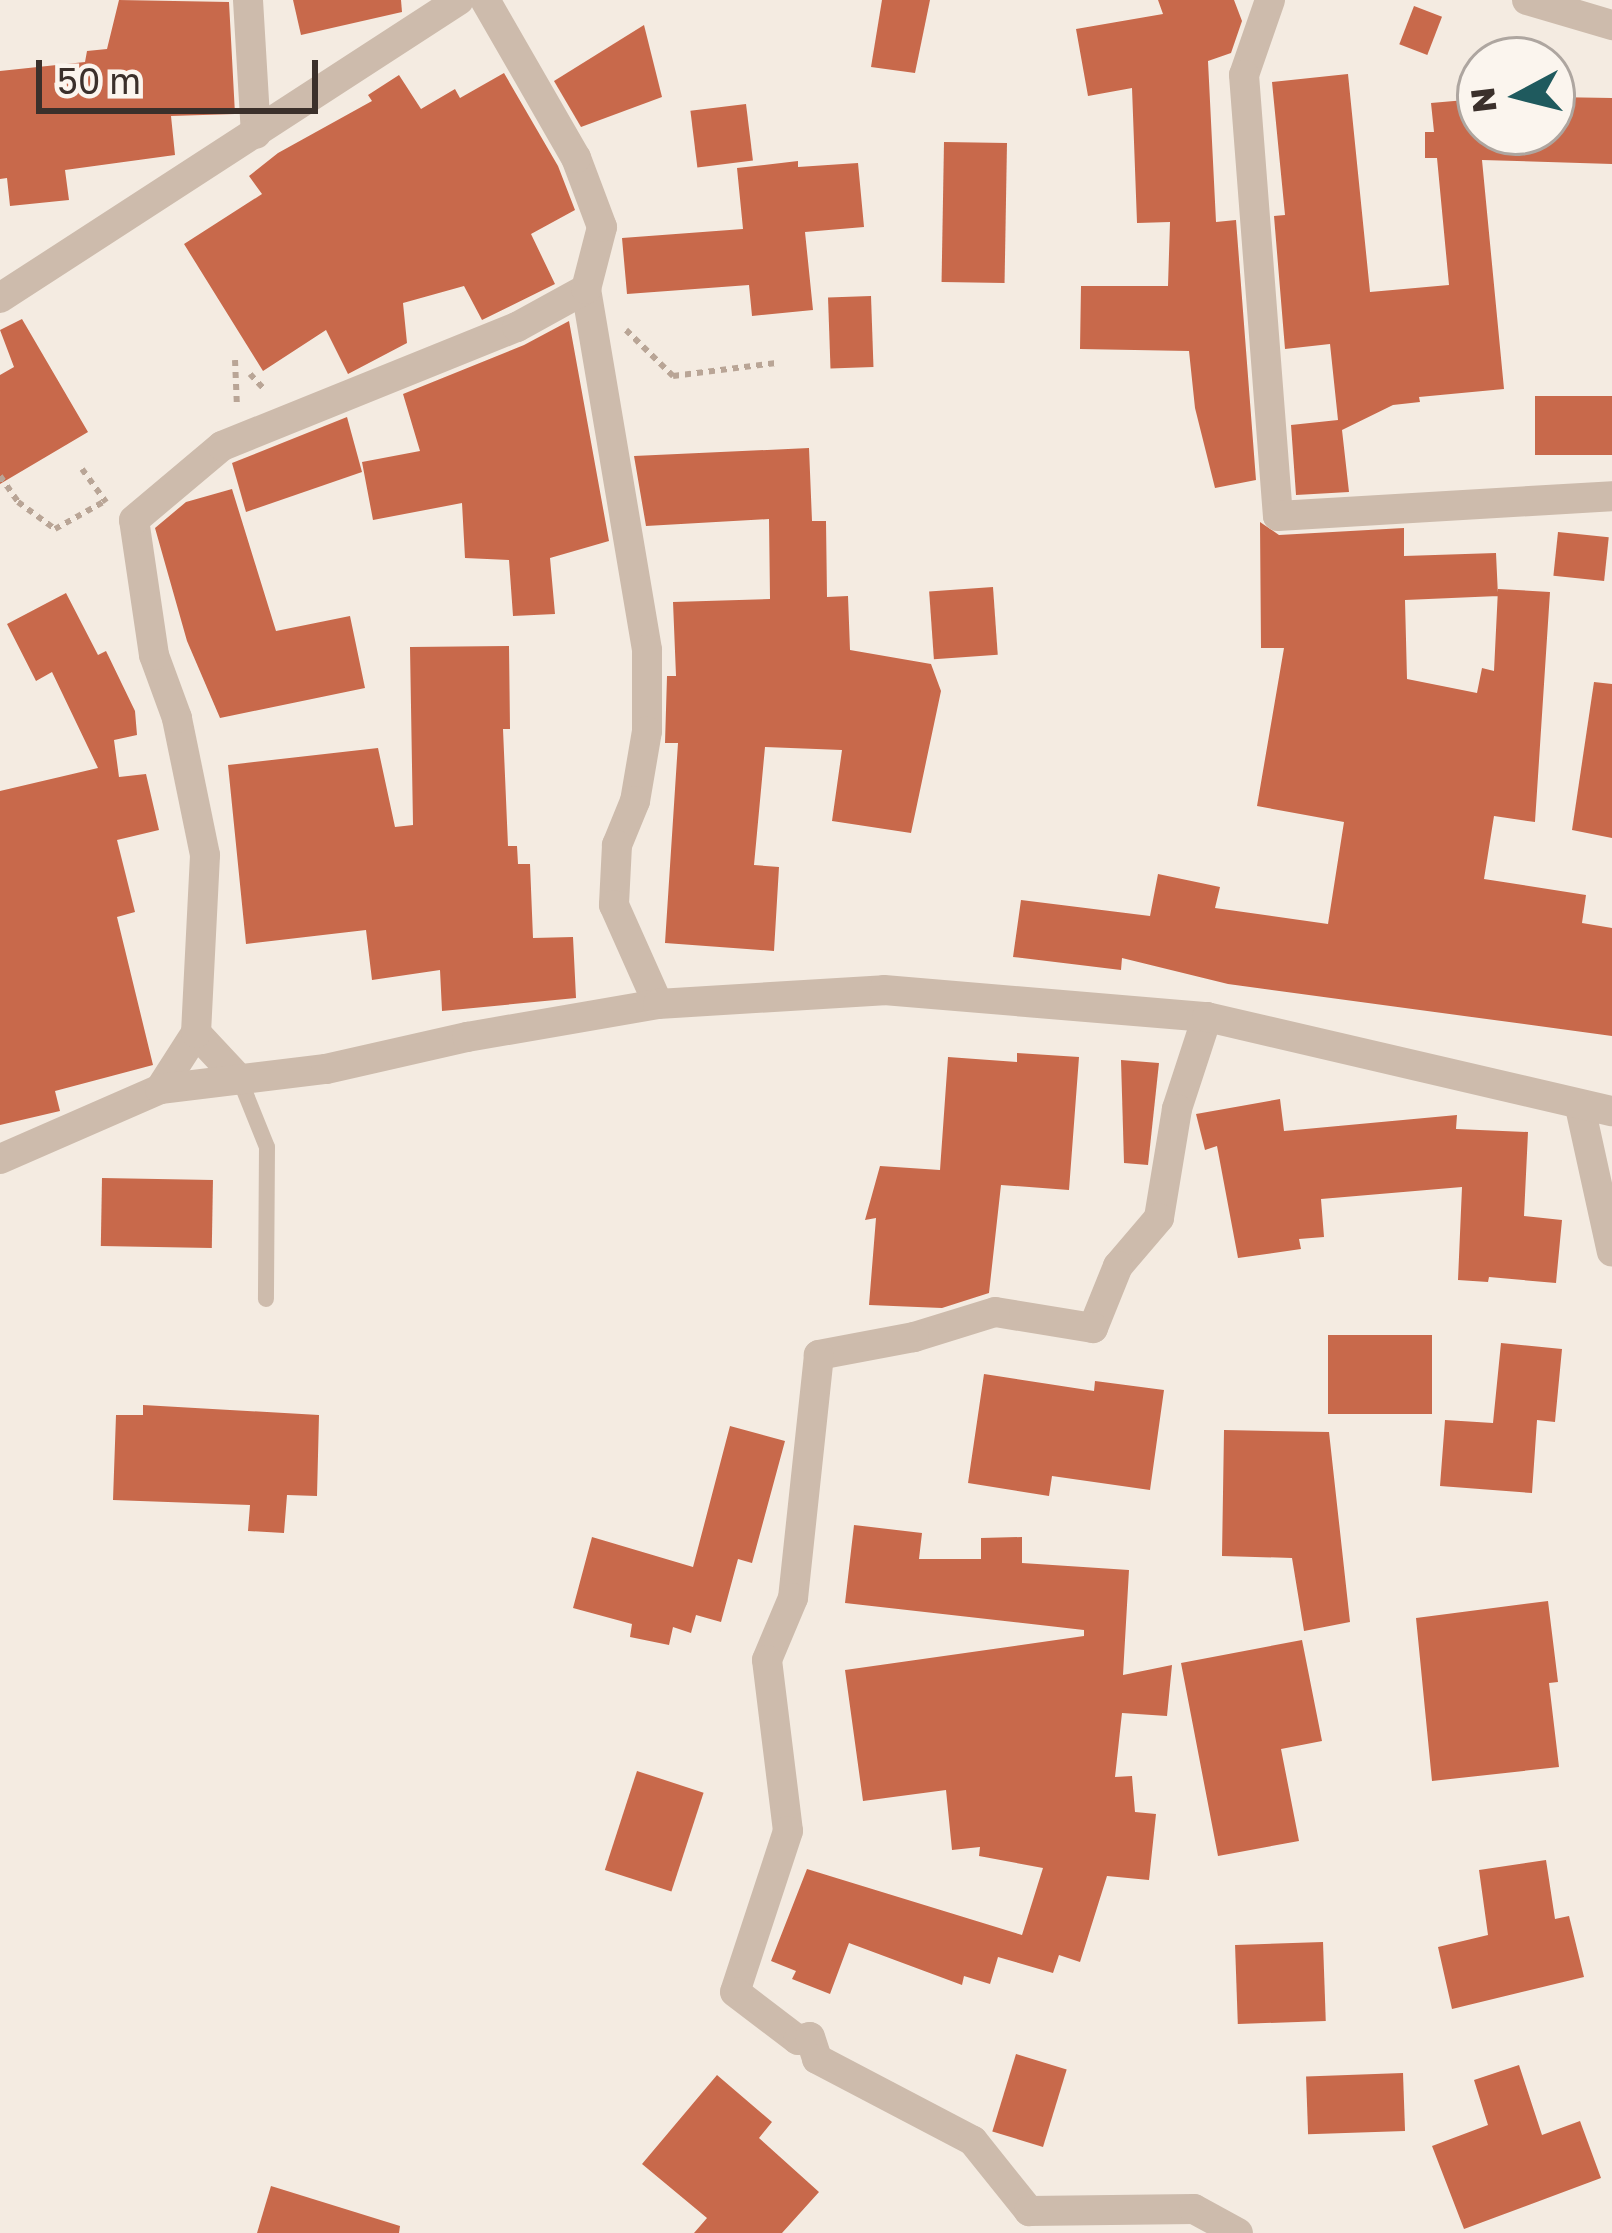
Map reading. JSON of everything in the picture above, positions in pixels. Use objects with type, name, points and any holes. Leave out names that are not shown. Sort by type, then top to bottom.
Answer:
[{"type":"street","points":[[248,0],[256,134]]},
{"type":"street","points":[[0,298],[459,0]]},
{"type":"street","points":[[485,0],[576,158],[602,227],[586,289],[647,650],[647,730],[634,801],[617,845],[614,905],[658,1004]]},
{"type":"street","points":[[1270,0],[1244,75],[1278,515],[1612,496]]},
{"type":"street","points":[[1527,0],[1612,26]]},
{"type":"street","points":[[160,1089],[196,1033],[206,855],[177,718],[154,656],[134,520],[222,446],[496,336],[586,289]]},
{"type":"street","points":[[0,1159],[160,1089],[326,1070],[467,1037],[658,1004],[884,990],[1207,1017],[1612,1111]]},
{"type":"street","points":[[1207,1017],[1177,1109],[1159,1218],[1118,1266],[1093,1328],[995,1312],[914,1336],[819,1355],[793,1598],[767,1660],[788,1832],[735,1992],[798,2040],[810,2037],[817,2059],[973,2141],[1029,2211],[1195,2209],[1238,2233]]},
{"type":"street","points":[[196,1033],[240,1080]]},
{"type":"street","points":[[1580,1107],[1612,1252]]},
{"type":"lane","points":[[240,1080],[268,1147],[266,1299]]},
{"type":"path","points":[[586,289],[673,376],[776,363]]},
{"type":"path","points":[[0,476],[18,502],[55,529],[105,502]]},
{"type":"building","points":[[119,0],[229,2],[235,114],[171,116],[175,155],[65,170],[69,200],[10,206],[7,178],[0,179],[0,71],[85,62],[87,51],[107,49]]},
{"type":"building","points":[[293,0],[401,0],[402,12],[301,35]]},
{"type":"building","points":[[882,0],[930,0],[915,73],[871,67]]},
{"type":"building","points":[[1158,0],[1234,0],[1242,21],[1231,53],[1208,61],[1216,222],[1236,220],[1256,480],[1215,488],[1195,408],[1189,351],[1080,349],[1081,286],[1168,286],[1170,222],[1137,223],[1132,88],[1088,96],[1076,29],[1163,14]]},
{"type":"building","points":[[1414,6],[1442,17],[1427,55],[1399,44]]},
{"type":"building","points":[[644,25],[662,97],[581,127],[554,81]]},
{"type":"building","points":[[504,73],[558,166],[575,210],[531,234],[555,284],[482,320],[464,286],[403,303],[407,343],[348,374],[326,330],[263,371],[184,244],[262,194],[249,176],[278,153],[372,101],[368,95],[399,75],[421,109],[455,89],[460,98]]},
{"type":"building","points":[[1348,74],[1370,292],[1449,285],[1437,158],[1425,158],[1425,132],[1434,132],[1431,103],[1456,101],[1456,156],[1576,156],[1576,97],[1612,98],[1612,164],[1482,160],[1504,389],[1419,397],[1420,402],[1393,405],[1342,430],[1349,492],[1296,495],[1291,425],[1338,420],[1330,344],[1285,349],[1274,216],[1285,215],[1272,82]]},
{"type":"building","points":[[746,104],[753,161],[697,167],[690,111]]},
{"type":"building","points":[[944,142],[1007,143],[1005,283],[942,282]]},
{"type":"building","points":[[798,161],[798,167],[858,163],[864,227],[805,232],[813,310],[752,316],[749,285],[627,294],[622,238],[743,229],[737,168]]},
{"type":"building","points":[[871,296],[873,367],[831,368],[828,298]]},
{"type":"building","points":[[22,319],[88,432],[0,484],[0,375],[14,367],[0,330]]},
{"type":"building","points":[[569,321],[609,541],[550,558],[555,614],[513,616],[509,560],[465,558],[462,503],[373,520],[362,462],[420,451],[403,394],[524,345]]},
{"type":"building","points":[[1535,396],[1612,396],[1612,455],[1535,455]]},
{"type":"building","points":[[347,417],[362,472],[246,512],[232,463]]},
{"type":"building","points":[[809,448],[812,521],[826,521],[827,597],[848,596],[850,650],[931,664],[941,691],[911,833],[832,821],[842,750],[765,747],[754,865],[779,867],[774,951],[665,943],[678,743],[665,743],[667,676],[676,676],[673,602],[770,599],[769,519],[646,526],[634,456]]},
{"type":"building","points":[[232,489],[276,631],[350,616],[365,688],[220,718],[187,641],[155,528],[186,502]]},
{"type":"building","points":[[1260,522],[1279,535],[1404,528],[1404,556],[1496,553],[1498,592],[1550,592],[1535,822],[1494,816],[1484,879],[1586,895],[1582,923],[1612,928],[1612,1036],[1228,984],[1122,958],[1121,970],[1013,957],[1021,900],[1150,916],[1158,874],[1220,887],[1215,908],[1328,924],[1344,822],[1257,806],[1284,648],[1261,648]],"holes":[[[1498,596],[1494,671],[1482,668],[1477,693],[1407,679],[1405,600]]]},
{"type":"building","points":[[1558,532],[1609,537],[1604,581],[1553,576]]},
{"type":"building","points":[[993,587],[998,655],[934,659],[929,591]]},
{"type":"building","points":[[66,593],[98,655],[106,651],[135,711],[137,735],[114,740],[119,777],[146,774],[159,830],[117,840],[135,912],[117,917],[153,1065],[55,1091],[60,1111],[0,1125],[0,791],[98,768],[52,672],[36,681],[7,624]]},
{"type":"building","points":[[509,646],[510,729],[503,729],[508,846],[517,846],[518,864],[530,864],[533,938],[573,937],[576,998],[442,1011],[440,970],[372,980],[366,930],[246,944],[228,765],[378,748],[395,827],[413,825],[410,647]]},
{"type":"building","points":[[1594,682],[1612,684],[1612,838],[1572,830]]},
{"type":"building","points":[[1017,1053],[1079,1057],[1069,1190],[1001,1185],[989,1293],[942,1308],[869,1305],[876,1218],[865,1220],[880,1166],[940,1170],[948,1057],[1017,1062]]},
{"type":"building","points":[[1121,1060],[1159,1063],[1148,1165],[1124,1163]]},
{"type":"building","points":[[1280,1099],[1284,1131],[1457,1115],[1456,1129],[1528,1132],[1524,1216],[1562,1220],[1556,1283],[1489,1277],[1488,1282],[1458,1280],[1462,1187],[1321,1199],[1324,1237],[1299,1239],[1301,1249],[1238,1258],[1217,1146],[1205,1150],[1196,1114]]},
{"type":"building","points":[[102,1178],[213,1180],[212,1248],[101,1246]]},
{"type":"building","points":[[1328,1335],[1432,1335],[1432,1414],[1328,1414]]},
{"type":"building","points":[[1501,1343],[1562,1349],[1555,1422],[1537,1420],[1532,1493],[1440,1486],[1445,1420],[1493,1423]]},
{"type":"building","points":[[984,1374],[1094,1391],[1095,1381],[1164,1390],[1150,1490],[1052,1476],[1049,1496],[968,1483]]},
{"type":"building","points":[[143,1405],[319,1415],[317,1496],[287,1495],[284,1533],[248,1531],[250,1505],[113,1500],[116,1415],[143,1415]]},
{"type":"building","points":[[730,1426],[785,1441],[752,1563],[738,1559],[721,1622],[696,1615],[691,1633],[673,1627],[669,1645],[630,1637],[632,1624],[573,1608],[592,1537],[693,1567]]},
{"type":"building","points":[[1224,1430],[1329,1432],[1350,1622],[1304,1631],[1292,1558],[1222,1556]]},
{"type":"building","points":[[854,1525],[922,1533],[919,1559],[981,1559],[981,1538],[1022,1537],[1022,1563],[1129,1570],[1123,1675],[1172,1665],[1167,1716],[1122,1713],[1115,1777],[1132,1776],[1135,1812],[1156,1814],[1149,1880],[1107,1876],[1080,1962],[1059,1955],[1053,1973],[998,1957],[990,1984],[964,1976],[962,1985],[849,1943],[830,1994],[792,1979],[796,1971],[771,1961],[807,1869],[1022,1935],[1043,1868],[979,1856],[980,1847],[952,1850],[946,1790],[863,1801],[845,1670],[1084,1636],[1084,1630],[845,1603]]},
{"type":"building","points":[[1548,1601],[1558,1682],[1549,1683],[1559,1767],[1432,1781],[1416,1618]]},
{"type":"building","points":[[1302,1640],[1322,1741],[1281,1749],[1299,1841],[1218,1856],[1181,1663]]},
{"type":"building","points":[[637,1771],[704,1793],[671,1892],[605,1870]]},
{"type":"building","points":[[1546,1860],[1555,1919],[1569,1916],[1584,1977],[1452,2009],[1438,1947],[1488,1935],[1479,1870]]},
{"type":"building","points":[[1323,1942],[1326,2021],[1238,2024],[1235,1945]]},
{"type":"building","points":[[1016,2054],[1067,2069],[1043,2147],[992,2131]]},
{"type":"building","points":[[1519,2065],[1542,2135],[1580,2121],[1601,2178],[1464,2229],[1432,2146],[1488,2125],[1474,2080]]},
{"type":"building","points":[[1403,2073],[1405,2131],[1308,2134],[1306,2076]]},
{"type":"building","points":[[717,2075],[772,2122],[759,2138],[819,2192],[782,2233],[694,2233],[707,2218],[642,2164]]},
{"type":"building","points":[[271,2186],[400,2226],[399,2233],[257,2233]]}]
